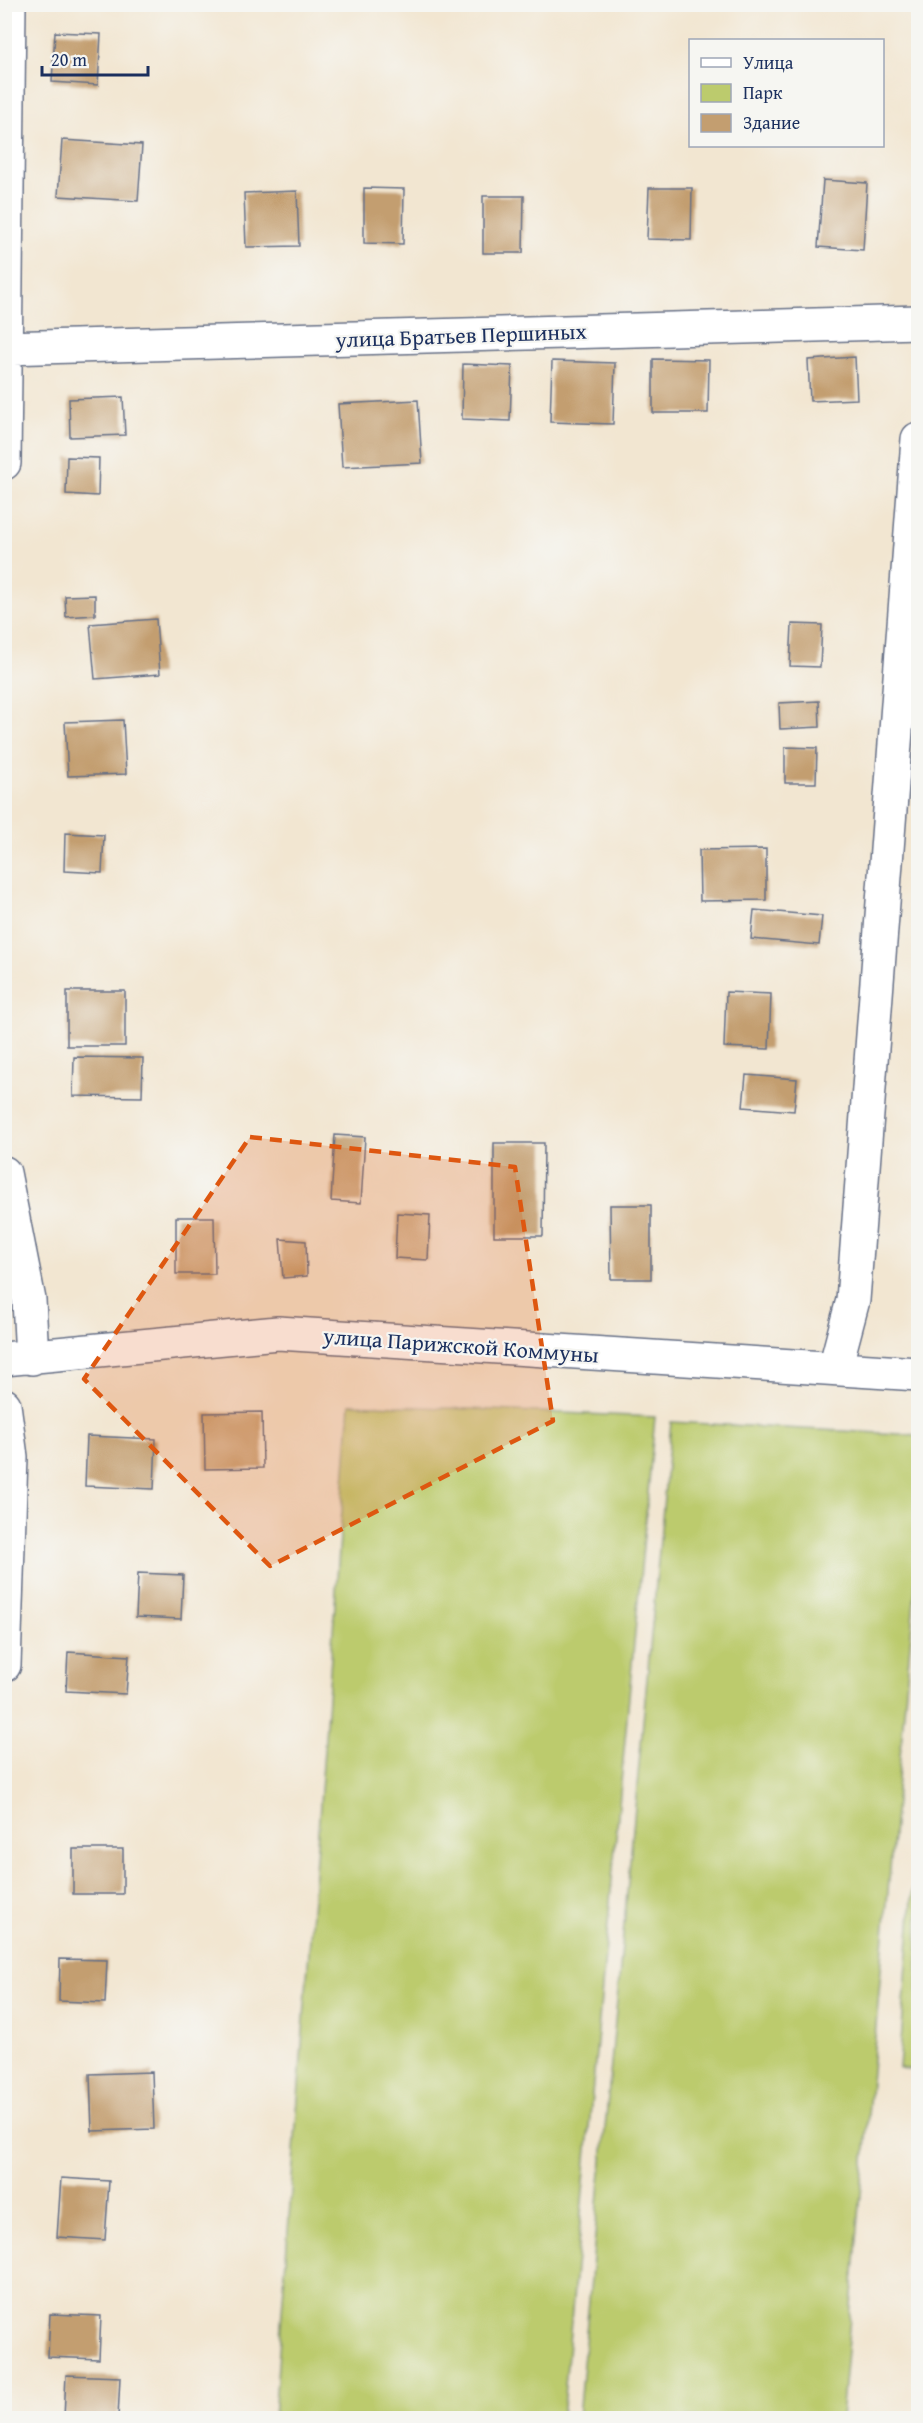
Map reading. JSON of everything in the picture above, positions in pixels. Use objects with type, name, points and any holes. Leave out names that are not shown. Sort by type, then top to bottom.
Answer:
[{"type":"street","points":[[4,462],[9,4]]},
{"type":"street","name":"улица Братьев Першиных","points":[[6,348],[918,322]]},
{"type":"street","points":[[836,1368],[853,1300],[918,439]]},
{"type":"street","points":[[4,1173],[29,1300],[18,1358]]},
{"type":"street","name":"улица Парижской Коммуны","points":[[18,1358],[278,1334],[918,1374]]},
{"type":"street","points":[[4,1405],[11,1457],[4,1665]]},
{"type":"highlighted area","points":[[250,1137],[515,1167],[553,1421],[270,1566],[84,1379]]},
{"type":"green space","points":[[350,1404],[655,1417],[562,2418],[274,2418]]},
{"type":"green space","points":[[671,1422],[918,1435],[918,1555],[841,2418],[578,2418]]},
{"type":"green space","points":[[918,1821],[918,2070],[899,2068]]},
{"type":"building","points":[[55,32],[101,34],[98,85],[52,82]]},
{"type":"building","points":[[62,140],[142,145],[138,201],[58,196]]},
{"type":"building","points":[[823,180],[867,183],[863,250],[818,247]]},
{"type":"building","points":[[364,188],[404,189],[403,244],[364,243]]},
{"type":"building","points":[[649,188],[692,188],[691,240],[647,239]]},
{"type":"building","points":[[297,191],[299,246],[246,247],[244,193]]},
{"type":"building","points":[[483,196],[524,196],[523,253],[483,253]]},
{"type":"building","points":[[855,357],[857,399],[810,401],[808,360]]},
{"type":"building","points":[[653,359],[709,360],[708,413],[653,413]]},
{"type":"building","points":[[552,361],[615,363],[613,424],[550,422]]},
{"type":"building","points":[[463,364],[512,366],[510,421],[462,419]]},
{"type":"building","points":[[123,397],[125,435],[70,437],[69,399]]},
{"type":"building","points":[[418,400],[422,463],[342,467],[338,404]]},
{"type":"building","points":[[67,457],[99,458],[98,496],[66,494]]},
{"type":"building","points":[[95,595],[95,615],[66,617],[65,596]]},
{"type":"building","points":[[156,619],[160,674],[95,679],[90,624]]},
{"type":"building","points":[[792,624],[822,625],[820,667],[790,666]]},
{"type":"building","points":[[819,701],[820,727],[780,729],[779,703]]},
{"type":"building","points":[[123,720],[126,774],[68,776],[65,722]]},
{"type":"building","points":[[785,747],[817,748],[816,783],[785,783]]},
{"type":"building","points":[[65,833],[104,835],[102,873],[64,871]]},
{"type":"building","points":[[766,849],[766,900],[700,901],[699,850]]},
{"type":"building","points":[[754,910],[822,916],[819,945],[751,939]]},
{"type":"building","points":[[67,991],[125,991],[125,1046],[67,1046]]},
{"type":"building","points":[[726,992],[771,994],[769,1049],[724,1047]]},
{"type":"building","points":[[74,1057],[143,1058],[142,1097],[73,1096]]},
{"type":"building","points":[[746,1075],[797,1079],[794,1111],[743,1107]]},
{"type":"building","points":[[335,1135],[365,1137],[361,1203],[331,1201]]},
{"type":"building","points":[[494,1143],[544,1143],[543,1236],[494,1236]]},
{"type":"building","points":[[610,1205],[651,1205],[651,1279],[611,1279]]},
{"type":"building","points":[[397,1213],[430,1215],[428,1260],[395,1258]]},
{"type":"building","points":[[176,1217],[214,1217],[215,1274],[176,1274]]},
{"type":"building","points":[[280,1239],[306,1241],[307,1276],[283,1278]]},
{"type":"building","points":[[262,1412],[263,1468],[205,1469],[204,1413]]},
{"type":"building","points":[[87,1436],[156,1439],[154,1489],[85,1486]]},
{"type":"building","points":[[138,1573],[183,1575],[181,1619],[136,1617]]},
{"type":"building","points":[[68,1652],[129,1656],[126,1694],[66,1691]]},
{"type":"building","points":[[73,1849],[123,1849],[123,1894],[73,1894]]},
{"type":"building","points":[[60,1959],[107,1960],[105,2003],[59,2001]]},
{"type":"building","points":[[152,2072],[154,2129],[92,2131],[90,2074]]},
{"type":"building","points":[[61,2178],[109,2181],[105,2240],[57,2237]]},
{"type":"building","points":[[50,2314],[101,2316],[99,2359],[48,2357]]},
{"type":"building","points":[[66,2375],[120,2377],[118,2418],[64,2418]]}]
